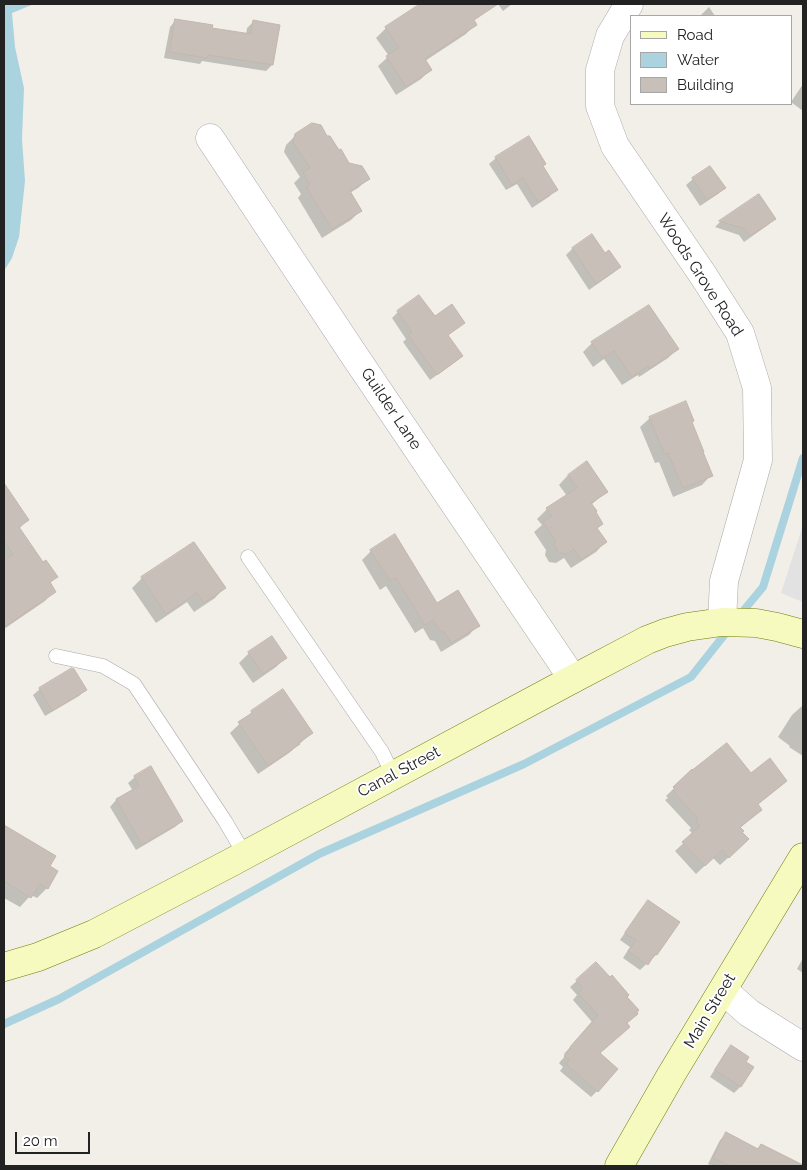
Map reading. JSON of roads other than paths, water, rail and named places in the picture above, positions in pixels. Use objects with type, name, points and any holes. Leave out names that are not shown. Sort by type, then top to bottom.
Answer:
[{"type":"main road","name":"Canal Street","points":[[4,967],[38,957],[94,934],[631,648],[665,633],[687,627],[722,622],[756,623],[803,633]]},
{"type":"main road","name":"Main Street","points":[[620,1166],[672,1075],[803,857]]},
{"type":"street","name":"Woods Grove Road","points":[[629,4],[610,36],[600,70],[600,106],[615,146],[704,275],[740,332],[757,388],[758,460],[724,581],[722,622]]},
{"type":"street","name":"Guilder Lane","points":[[210,138],[573,679]]},
{"type":"street","points":[[723,990],[749,1013],[803,1047]]},
{"type":"lane","points":[[248,557],[382,752],[394,775]]},
{"type":"lane","points":[[56,656],[103,666],[134,684],[225,821],[245,855]]},
{"type":"water","points":[[4,4],[34,4],[12,13],[15,47],[24,88],[22,139],[25,181],[19,237],[12,258],[4,271]]},
{"type":"waterway","points":[[739,616],[763,587],[803,458]]},
{"type":"waterway","points":[[4,1024],[59,999],[319,854],[524,764],[691,677],[729,629]]}]
